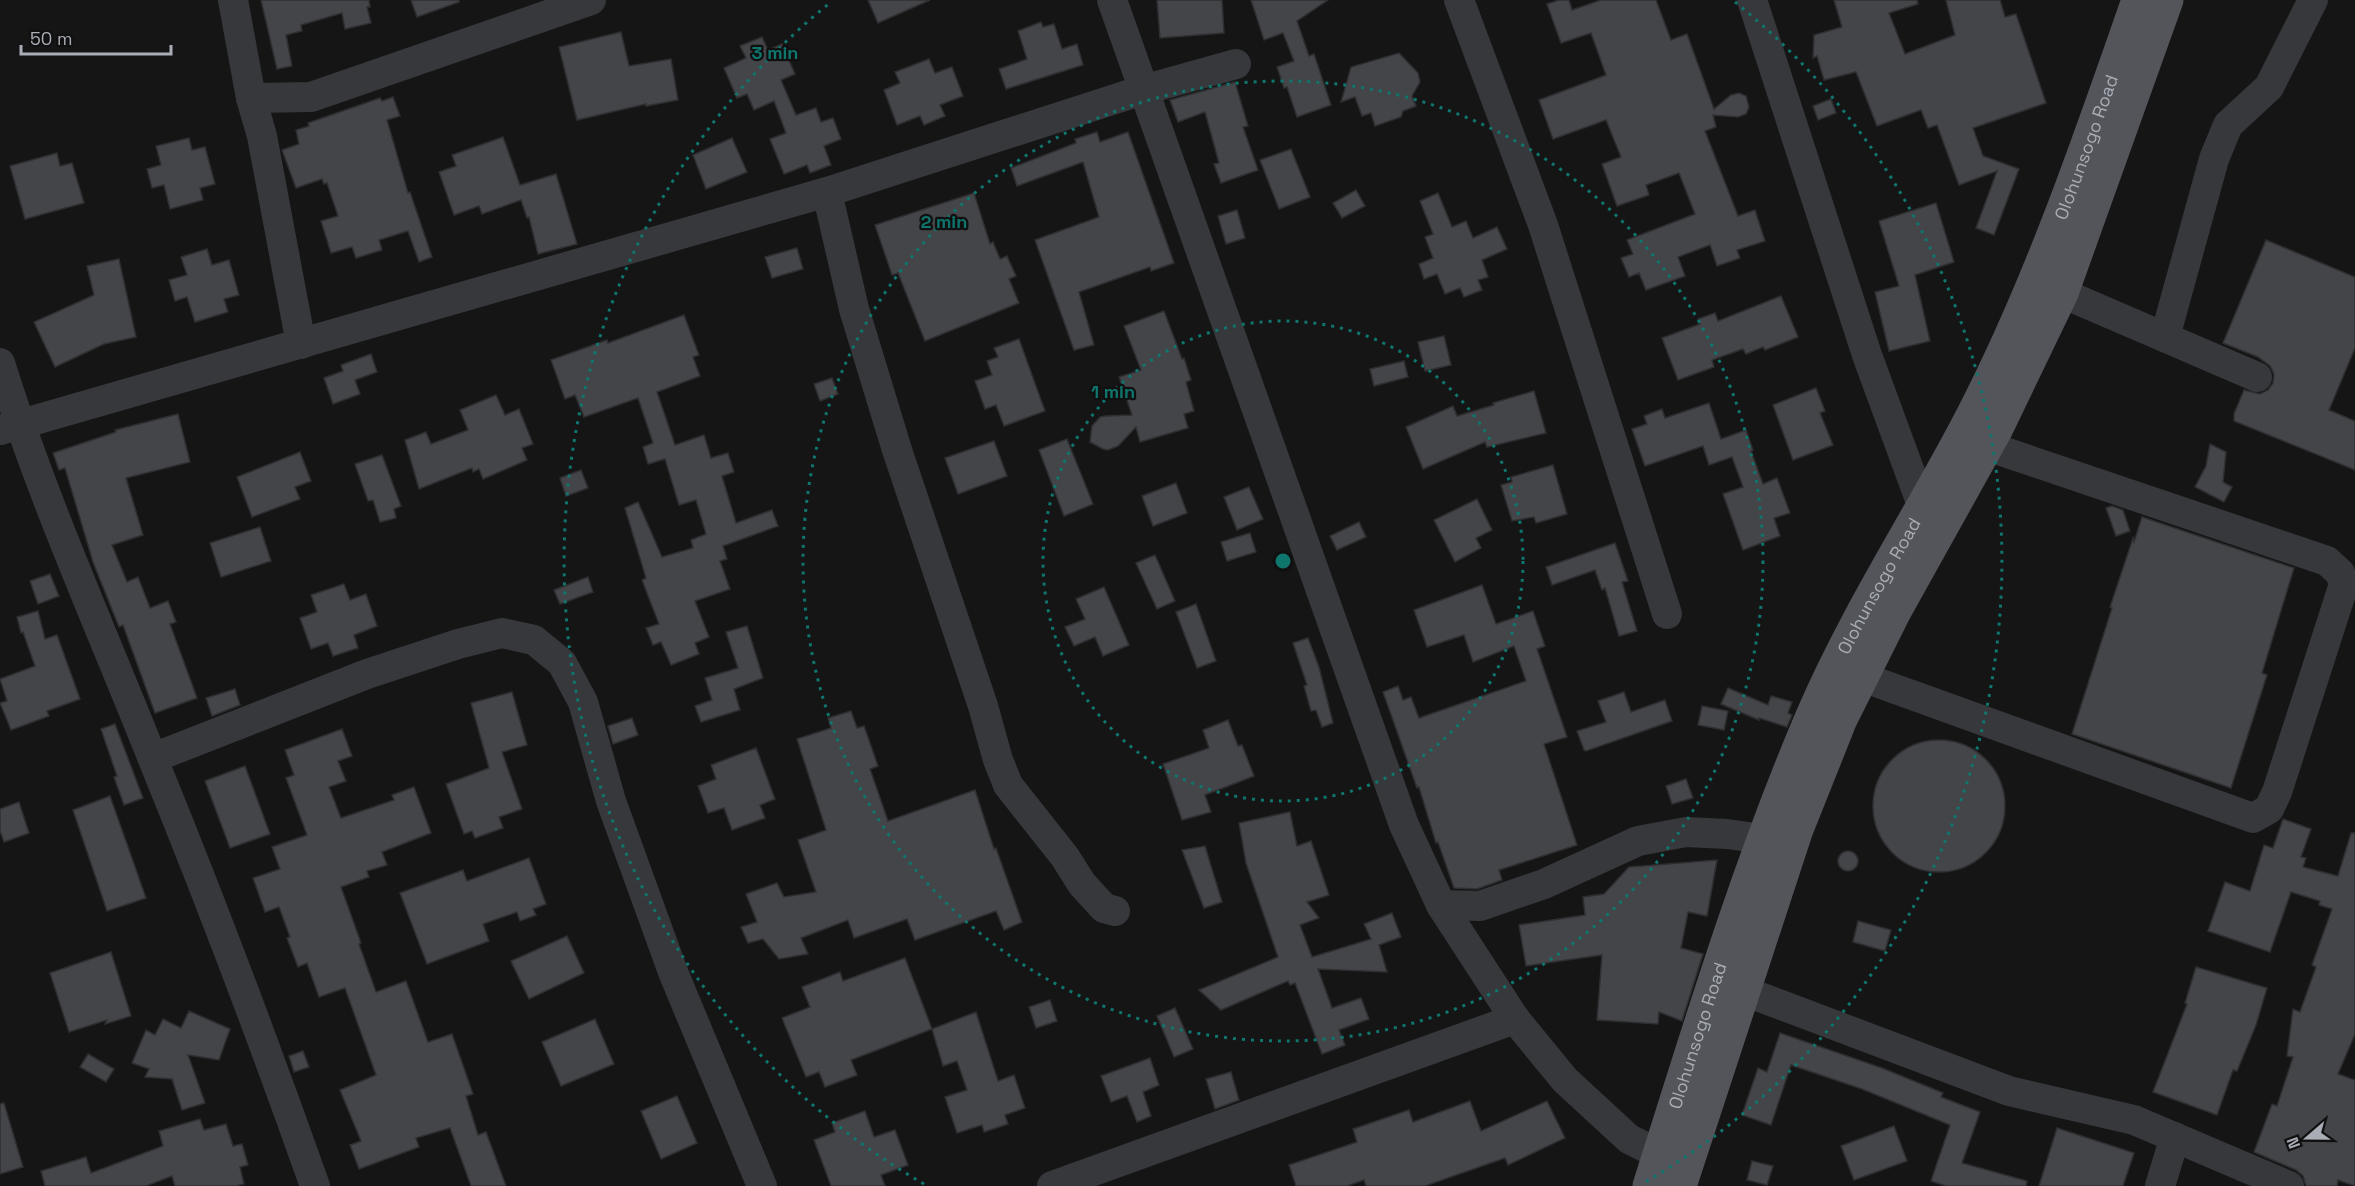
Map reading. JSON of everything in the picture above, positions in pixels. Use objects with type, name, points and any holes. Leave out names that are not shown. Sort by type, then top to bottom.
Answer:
[{"type":"main road","name":"Olohunsogo Road","points":[[1650,1186],[1675,1170],[1744,990],[1796,832],[1841,719],[1930,546],[1987,446],[2062,292],[2132,57],[2138,0]]},
{"type":"main road","name":"Olohunsogo Road","points":[[1675,1170],[1763,839],[1814,712],[1866,607],[1973,413],[2035,281],[2132,57],[2167,0]]},
{"type":"street","points":[[233,0],[251,98],[262,136],[301,344]]},
{"type":"street","points":[[262,136],[310,98],[591,0]]},
{"type":"street","points":[[1112,0],[1404,825],[1441,905],[1515,1019],[1565,1080],[1629,1139],[1675,1170]]},
{"type":"street","points":[[1459,0],[1543,225],[1667,614]]},
{"type":"street","points":[[1752,0],[1867,355],[1922,505]]},
{"type":"street","points":[[2165,337],[2214,159],[2228,125],[2269,87],[2313,0]]},
{"type":"street","points":[[10,428],[827,192],[1143,90],[1236,64]]},
{"type":"street","points":[[251,98],[310,98]]},
{"type":"street","points":[[827,192],[854,309],[897,450],[983,706],[998,760],[1008,785],[1065,857],[1082,884],[1104,908],[1114,911]]},
{"type":"street","points":[[2062,292],[2257,377]]},
{"type":"street","points":[[0,363],[10,428],[53,516],[153,758],[258,1025],[315,1186]]},
{"type":"street","points":[[1862,677],[2253,818],[2269,809],[2277,792],[2344,584],[2340,573],[2327,561],[1987,446]]},
{"type":"street","points":[[153,758],[367,674],[458,644],[502,633],[534,640],[562,663],[583,702],[611,801],[673,972],[762,1186]]},
{"type":"street","points":[[1441,905],[1480,906],[1544,884],[1638,841],[1686,832],[1763,839]]},
{"type":"street","points":[[1744,990],[2009,1091],[2134,1119],[2289,1186]]},
{"type":"street","points":[[1052,1186],[1515,1019]]},
{"type":"street","points":[[2160,1186],[2175,1137]]},
{"type":"building","points":[[261,0],[369,0],[370,7],[367,7],[371,23],[345,29],[342,13],[301,25],[302,31],[286,35],[292,66],[277,69]]},
{"type":"building","points":[[411,0],[459,0],[459,2],[417,17]]},
{"type":"building","points":[[868,0],[930,0],[878,23]]},
{"type":"building","points":[[1157,0],[1222,0],[1224,33],[1160,38]]},
{"type":"building","points":[[1251,0],[1328,0],[1297,21],[1309,56],[1314,54],[1331,105],[1297,117],[1287,87],[1284,88],[1277,67],[1294,61],[1283,33],[1264,40]]},
{"type":"building","points":[[1569,0],[1572,10],[1601,0],[1656,0],[1671,40],[1687,34],[1714,109],[1731,95],[1739,93],[1746,96],[1749,107],[1746,114],[1738,117],[1713,115],[1716,127],[1705,131],[1738,216],[1755,210],[1765,241],[1737,250],[1740,258],[1717,266],[1710,245],[1678,257],[1685,276],[1646,290],[1639,273],[1629,277],[1621,258],[1633,254],[1627,240],[1695,214],[1679,173],[1646,185],[1649,195],[1617,206],[1602,164],[1621,157],[1606,120],[1553,139],[1539,100],[1606,75],[1591,33],[1561,43],[1547,4]]},
{"type":"building","points":[[1834,0],[1917,0],[1918,4],[1889,13],[1905,54],[1955,35],[1946,0],[2000,0],[2005,17],[2016,14],[2046,103],[1973,128],[1983,156],[2019,169],[1994,235],[1976,228],[1997,171],[1959,185],[1937,125],[1928,128],[1921,110],[1877,126],[1856,72],[1824,80],[1817,56],[1813,58],[1814,35],[1842,27]]},
{"type":"building","points":[[1041,22],[1043,27],[1054,24],[1062,49],[1077,44],[1083,65],[1006,89],[999,69],[1027,59],[1018,31]]},
{"type":"building","points":[[621,32],[629,66],[671,59],[678,100],[646,106],[646,104],[577,120],[559,47]]},
{"type":"building","points":[[762,37],[768,50],[782,44],[795,74],[781,80],[796,115],[816,108],[821,122],[833,118],[841,139],[824,146],[831,165],[810,173],[807,165],[784,174],[770,139],[786,133],[774,101],[754,110],[747,94],[737,98],[724,68],[746,58],[740,46]]},
{"type":"building","points":[[1399,53],[1418,73],[1420,82],[1412,96],[1416,106],[1403,111],[1401,117],[1375,126],[1371,113],[1362,116],[1355,97],[1341,102],[1351,67]]},
{"type":"building","points":[[929,59],[935,73],[952,67],[963,96],[940,105],[945,116],[924,125],[920,116],[897,125],[884,90],[900,83],[895,72]]},
{"type":"building","points":[[1235,82],[1248,126],[1243,127],[1258,170],[1221,183],[1214,164],[1219,163],[1205,112],[1178,122],[1170,100]]},
{"type":"building","points":[[393,97],[400,116],[387,120],[408,193],[410,192],[432,257],[419,262],[408,231],[379,240],[382,250],[356,258],[352,247],[331,253],[321,221],[338,216],[327,183],[324,184],[322,179],[296,188],[282,150],[299,144],[296,130],[309,126],[308,123],[380,98],[382,101]]},
{"type":"building","points":[[1831,99],[1836,113],[1818,120],[1813,106]]},
{"type":"building","points":[[1097,132],[1100,142],[1128,132],[1174,263],[1151,271],[1150,267],[1079,292],[1094,345],[1074,350],[1035,240],[1099,217],[1083,162],[1017,186],[1011,168],[1076,143],[1075,139]]},
{"type":"building","points":[[503,137],[520,185],[556,174],[577,244],[538,254],[529,217],[527,218],[521,200],[482,214],[479,206],[454,215],[439,172],[456,166],[452,155]]},
{"type":"building","points":[[189,138],[192,150],[205,147],[215,184],[200,188],[203,200],[170,209],[164,185],[152,188],[147,169],[161,165],[156,146]]},
{"type":"building","points":[[732,138],[747,172],[706,189],[693,155]]},
{"type":"building","points":[[1291,149],[1310,197],[1279,209],[1260,160]]},
{"type":"building","points":[[57,153],[60,166],[72,163],[84,203],[25,219],[10,166]]},
{"type":"building","points":[[1356,190],[1365,206],[1342,218],[1333,203]]},
{"type":"building","points":[[974,193],[990,244],[993,242],[1000,259],[1007,256],[1016,276],[1009,279],[1019,303],[925,341],[898,273],[892,275],[875,225]]},
{"type":"building","points":[[1438,193],[1452,227],[1466,221],[1473,238],[1497,227],[1507,249],[1482,260],[1488,277],[1478,280],[1482,290],[1464,297],[1460,288],[1445,294],[1437,274],[1424,279],[1419,264],[1433,258],[1425,237],[1433,234],[1420,201]]},
{"type":"building","points":[[1936,203],[1954,262],[1915,275],[1930,341],[1889,351],[1875,292],[1899,286],[1879,221]]},
{"type":"building","points":[[1237,210],[1245,238],[1226,244],[1218,216]]},
{"type":"building","points":[[2266,240],[2355,277],[2355,348],[2329,410],[2355,421],[2355,470],[2234,421],[2234,414],[2244,390],[2260,394],[2268,390],[2273,383],[2274,374],[2270,366],[2258,357],[2223,343]]},
{"type":"building","points":[[797,248],[803,269],[772,278],[765,257]]},
{"type":"building","points":[[207,249],[212,265],[229,260],[239,295],[224,299],[228,312],[195,322],[187,297],[175,301],[169,280],[187,275],[181,257]]},
{"type":"building","points":[[119,259],[136,337],[104,344],[55,367],[34,322],[94,295],[87,266]]},
{"type":"building","points":[[1781,296],[1798,337],[1765,350],[1763,347],[1746,354],[1743,349],[1712,360],[1714,367],[1678,380],[1662,338],[1700,324],[1698,319],[1715,313],[1718,321]]},
{"type":"building","points":[[1164,311],[1191,380],[1186,382],[1194,411],[1184,414],[1188,428],[1140,442],[1136,427],[1118,446],[1108,450],[1103,449],[1090,442],[1092,426],[1100,417],[1132,415],[1119,377],[1141,370],[1124,326]]},
{"type":"building","points":[[684,315],[699,355],[693,357],[700,376],[657,392],[675,445],[704,435],[711,458],[728,453],[734,472],[722,476],[736,523],[772,510],[778,526],[723,546],[727,559],[720,561],[730,589],[695,601],[709,637],[695,643],[699,654],[671,665],[661,642],[653,645],[646,628],[659,624],[642,580],[646,578],[625,508],[638,502],[662,557],[693,548],[691,540],[706,534],[696,500],[679,505],[665,459],[648,464],[643,447],[653,443],[638,398],[584,417],[575,395],[565,399],[551,360],[607,340],[608,343]]},
{"type":"building","points":[[1444,336],[1451,365],[1425,371],[1418,342]]},
{"type":"building","points":[[1019,339],[1045,411],[1004,426],[996,405],[985,409],[975,381],[992,375],[987,361],[998,357],[994,348]]},
{"type":"building","points":[[371,354],[377,372],[355,380],[360,394],[333,404],[324,378],[343,371],[341,365]]},
{"type":"building","points":[[1404,361],[1408,377],[1374,386],[1370,369]]},
{"type":"building","points":[[832,378],[838,394],[820,401],[814,384]]},
{"type":"building","points":[[1816,388],[1825,411],[1820,413],[1833,445],[1793,460],[1773,405]]},
{"type":"building","points":[[1534,391],[1546,433],[1487,447],[1485,442],[1423,469],[1406,427],[1453,406],[1457,416]]},
{"type":"building","points":[[496,395],[505,415],[519,409],[533,444],[522,448],[527,460],[483,479],[479,469],[473,472],[472,468],[419,489],[405,440],[426,432],[431,444],[468,430],[460,410]]},
{"type":"building","points":[[1709,403],[1721,439],[1746,430],[1763,484],[1777,478],[1790,513],[1774,518],[1780,536],[1743,550],[1723,494],[1743,487],[1732,457],[1709,465],[1703,446],[1645,466],[1632,429],[1647,424],[1644,416],[1662,409],[1665,418]]},
{"type":"building","points":[[178,414],[190,462],[126,478],[143,535],[112,545],[127,582],[138,577],[150,608],[168,601],[176,622],[170,624],[197,698],[155,713],[123,625],[119,627],[93,562],[65,468],[59,470],[53,453],[116,432],[115,430]]},
{"type":"building","points":[[1067,439],[1093,504],[1064,516],[1039,450]]},
{"type":"building","points":[[994,441],[1007,476],[958,494],[945,458]]},
{"type":"building","points":[[2210,444],[2226,452],[2223,482],[2232,487],[2224,502],[2195,487],[2206,466]]},
{"type":"building","points":[[300,452],[311,481],[295,487],[300,499],[252,517],[237,477]]},
{"type":"building","points":[[382,455],[401,506],[394,509],[396,518],[380,522],[373,500],[368,501],[355,464]]},
{"type":"building","points":[[1553,465],[1567,514],[1536,523],[1534,517],[1512,521],[1501,485],[1512,482],[1511,477]]},
{"type":"building","points":[[581,470],[588,488],[566,496],[560,478]]},
{"type":"building","points":[[1176,483],[1187,513],[1153,526],[1142,496]]},
{"type":"building","points":[[1249,487],[1263,519],[1237,530],[1224,497]]},
{"type":"building","points":[[1477,499],[1492,530],[1476,538],[1481,548],[1455,562],[1434,520]]},
{"type":"building","points":[[2112,506],[2123,510],[2130,531],[2116,536],[2106,508]]},
{"type":"building","points":[[2142,517],[2294,568],[2262,673],[2267,675],[2231,788],[2072,734],[2112,608],[2110,607]]},
{"type":"building","points":[[1359,522],[1366,537],[1337,550],[1330,536]]},
{"type":"building","points":[[260,527],[271,561],[221,577],[210,543]]},
{"type":"building","points":[[1250,533],[1256,552],[1227,561],[1221,542]]},
{"type":"building","points":[[1615,543],[1628,581],[1622,582],[1637,631],[1619,636],[1605,588],[1602,590],[1595,570],[1552,585],[1546,567]]},
{"type":"building","points":[[1155,555],[1175,601],[1157,609],[1136,563]]},
{"type":"building","points":[[50,574],[59,596],[38,604],[30,581]]},
{"type":"building","points":[[588,577],[593,592],[560,604],[554,590]]},
{"type":"building","points":[[344,584],[350,600],[366,594],[377,626],[354,635],[358,648],[333,656],[328,643],[311,649],[300,618],[317,612],[311,595]]},
{"type":"building","points":[[1482,585],[1496,624],[1533,611],[1545,646],[1537,649],[1567,737],[1544,744],[1577,845],[1499,870],[1502,880],[1477,889],[1454,888],[1383,692],[1398,686],[1403,700],[1411,697],[1419,718],[1526,681],[1514,646],[1473,662],[1464,635],[1427,647],[1414,610]]},
{"type":"building","points":[[1104,587],[1129,645],[1103,656],[1095,637],[1074,646],[1065,627],[1085,619],[1076,599]]},
{"type":"building","points":[[1196,604],[1216,661],[1197,668],[1176,612]]},
{"type":"building","points":[[38,611],[45,639],[57,635],[80,699],[47,711],[49,716],[11,730],[0,703],[7,701],[0,679],[35,666],[17,617]]},
{"type":"building","points":[[747,626],[763,678],[734,689],[740,710],[701,722],[695,706],[712,700],[705,678],[738,668],[726,632]]},
{"type":"building","points":[[1308,638],[1319,667],[1333,723],[1322,727],[1316,710],[1311,711],[1304,686],[1307,685],[1293,643]]},
{"type":"building","points":[[1728,688],[1768,705],[1771,696],[1792,702],[1788,713],[1792,715],[1787,727],[1759,718],[1759,720],[1721,704]]},
{"type":"building","points":[[235,689],[240,705],[212,716],[206,698]]},
{"type":"building","points":[[512,692],[527,745],[502,752],[522,809],[499,817],[503,828],[475,838],[472,831],[464,834],[446,784],[489,768],[471,703]]},
{"type":"building","points":[[1624,692],[1631,712],[1665,700],[1672,721],[1584,750],[1577,731],[1606,722],[1598,701]]},
{"type":"building","points":[[1702,706],[1728,711],[1724,730],[1698,725]]},
{"type":"building","points":[[851,711],[857,728],[864,726],[878,766],[870,769],[888,821],[975,790],[994,849],[996,848],[1022,922],[1004,930],[996,911],[915,940],[907,919],[854,938],[848,920],[801,938],[808,954],[779,959],[763,939],[748,943],[741,927],[757,922],[746,894],[777,883],[784,897],[816,892],[798,840],[826,830],[797,739],[831,728],[828,718]]},
{"type":"building","points":[[632,718],[638,735],[613,744],[608,726]]},
{"type":"building","points":[[1228,720],[1238,746],[1242,745],[1254,776],[1205,795],[1211,812],[1182,820],[1163,764],[1209,748],[1203,730]]},
{"type":"building","points":[[115,724],[143,798],[124,805],[101,729]]},
{"type":"building","points":[[342,729],[352,756],[338,761],[346,781],[329,787],[341,818],[394,800],[392,795],[414,787],[431,833],[382,852],[387,865],[367,871],[369,877],[341,887],[376,992],[406,981],[428,1042],[452,1034],[473,1094],[466,1096],[478,1135],[486,1132],[506,1186],[471,1186],[450,1128],[416,1138],[419,1147],[359,1169],[350,1145],[361,1141],[340,1090],[376,1075],[345,988],[319,997],[307,963],[298,967],[279,907],[265,912],[253,878],[280,869],[272,847],[307,835],[286,778],[294,775],[285,750]]},
{"type":"building","points":[[1939,740],[1964,745],[1986,759],[2000,781],[2005,806],[2000,831],[1986,853],[1964,867],[1939,872],[1914,867],[1892,853],[1878,831],[1873,806],[1878,781],[1892,759],[1914,745]]},
{"type":"building","points":[[756,748],[775,799],[760,805],[765,818],[732,830],[724,808],[708,813],[698,786],[716,779],[711,765]]},
{"type":"building","points":[[245,766],[270,834],[230,848],[205,781]]},
{"type":"building","points":[[1686,779],[1693,798],[1672,804],[1666,786]]},
{"type":"building","points":[[110,796],[146,898],[107,911],[73,810]]},
{"type":"building","points":[[19,802],[29,833],[4,842],[0,831],[0,809]]},
{"type":"building","points":[[1290,812],[1297,846],[1311,841],[1329,895],[1307,902],[1319,918],[1300,925],[1312,957],[1371,939],[1364,924],[1392,913],[1401,937],[1379,945],[1387,972],[1318,969],[1332,1008],[1361,998],[1369,1019],[1339,1030],[1345,1045],[1322,1054],[1295,983],[1290,985],[1288,981],[1221,1010],[1199,990],[1278,957],[1246,863],[1239,823]]},
{"type":"building","points":[[2283,819],[2311,829],[2301,857],[2306,858],[2303,867],[2338,876],[2351,833],[2355,833],[2355,1034],[2338,1074],[2355,1080],[2355,1186],[2338,1180],[2337,1186],[2306,1186],[2303,1176],[2296,1170],[2254,1152],[2272,1104],[2277,1106],[2293,1057],[2287,1056],[2293,1009],[2300,1012],[2316,967],[2312,965],[2332,909],[2319,905],[2320,901],[2291,892],[2270,952],[2208,931],[2225,882],[2250,891],[2264,845],[2273,848]]},
{"type":"building","points":[[1205,846],[1222,902],[1204,908],[1182,850]]},
{"type":"building","points":[[1848,851],[1855,854],[1858,861],[1855,868],[1848,871],[1841,868],[1838,861],[1841,854]]},
{"type":"building","points":[[529,858],[546,904],[533,909],[536,915],[520,921],[517,912],[483,924],[489,941],[427,964],[400,893],[463,870],[467,881]]},
{"type":"building","points":[[1717,860],[1707,916],[1688,912],[1681,948],[1703,954],[1682,1021],[1659,1012],[1658,1024],[1597,1020],[1602,955],[1526,966],[1519,925],[1585,915],[1583,897],[1604,894],[1629,867]]},
{"type":"building","points":[[1858,921],[1891,930],[1885,951],[1853,942]]},
{"type":"building","points":[[567,936],[584,973],[529,999],[511,961]]},
{"type":"building","points":[[111,952],[131,1016],[105,1024],[107,1020],[69,1032],[50,973]]},
{"type":"building","points":[[905,958],[932,1029],[851,1060],[857,1075],[825,1087],[819,1072],[806,1077],[782,1018],[810,1007],[802,987],[840,972],[843,981]]},
{"type":"building","points":[[2196,967],[2267,988],[2256,1025],[2237,1071],[2233,1070],[2217,1115],[2153,1092],[2187,1004],[2185,1003]]},
{"type":"building","points":[[1050,1000],[1057,1021],[1036,1028],[1029,1007]]},
{"type":"building","points":[[1175,1008],[1193,1049],[1174,1057],[1157,1016]]},
{"type":"building","points":[[189,1011],[230,1029],[219,1060],[188,1055],[205,1103],[182,1110],[172,1079],[145,1077],[149,1069],[132,1063],[146,1030],[155,1035],[163,1019],[181,1028]]},
{"type":"building","points":[[976,1012],[998,1081],[1014,1075],[1025,1108],[1005,1115],[1008,1124],[984,1132],[982,1125],[957,1133],[945,1097],[967,1090],[957,1061],[943,1066],[932,1029]]},
{"type":"building","points":[[595,1019],[614,1064],[561,1086],[542,1042]]},
{"type":"building","points":[[1780,1033],[1882,1068],[1943,1093],[1941,1097],[1980,1112],[1962,1163],[2027,1181],[2026,1186],[1946,1186],[1931,1181],[1950,1125],[1862,1089],[1791,1065],[1771,1125],[1742,1115],[1758,1068],[1767,1072]]},
{"type":"building","points":[[303,1051],[309,1067],[294,1072],[289,1056]]},
{"type":"building","points":[[88,1054],[114,1069],[106,1082],[80,1067]]},
{"type":"building","points":[[1150,1058],[1159,1085],[1143,1092],[1151,1116],[1137,1122],[1127,1096],[1111,1102],[1101,1076]]},
{"type":"building","points":[[1231,1072],[1239,1100],[1215,1109],[1206,1079]]},
{"type":"building","points":[[677,1096],[697,1143],[661,1159],[641,1111]]},
{"type":"building","points":[[1470,1101],[1481,1131],[1547,1101],[1565,1138],[1508,1165],[1505,1158],[1425,1186],[1366,1186],[1364,1180],[1347,1186],[1296,1186],[1289,1165],[1357,1142],[1353,1129],[1409,1110],[1413,1122]]},
{"type":"building","points":[[4,1103],[23,1167],[0,1174],[0,1104]]},
{"type":"building","points":[[865,1111],[874,1137],[895,1130],[908,1165],[881,1175],[885,1186],[831,1186],[814,1140],[835,1132],[832,1123]]},
{"type":"building","points":[[200,1119],[204,1130],[226,1124],[233,1146],[242,1144],[248,1165],[240,1167],[244,1184],[175,1186],[172,1176],[146,1186],[45,1186],[41,1171],[86,1157],[91,1173],[163,1146],[159,1131]]},
{"type":"building","points":[[1894,1126],[1907,1161],[1854,1180],[1841,1146]]},
{"type":"building","points":[[2057,1128],[2134,1153],[2123,1186],[2039,1186]]},
{"type":"building","points":[[1752,1161],[1773,1166],[1767,1185],[1747,1180]]}]
